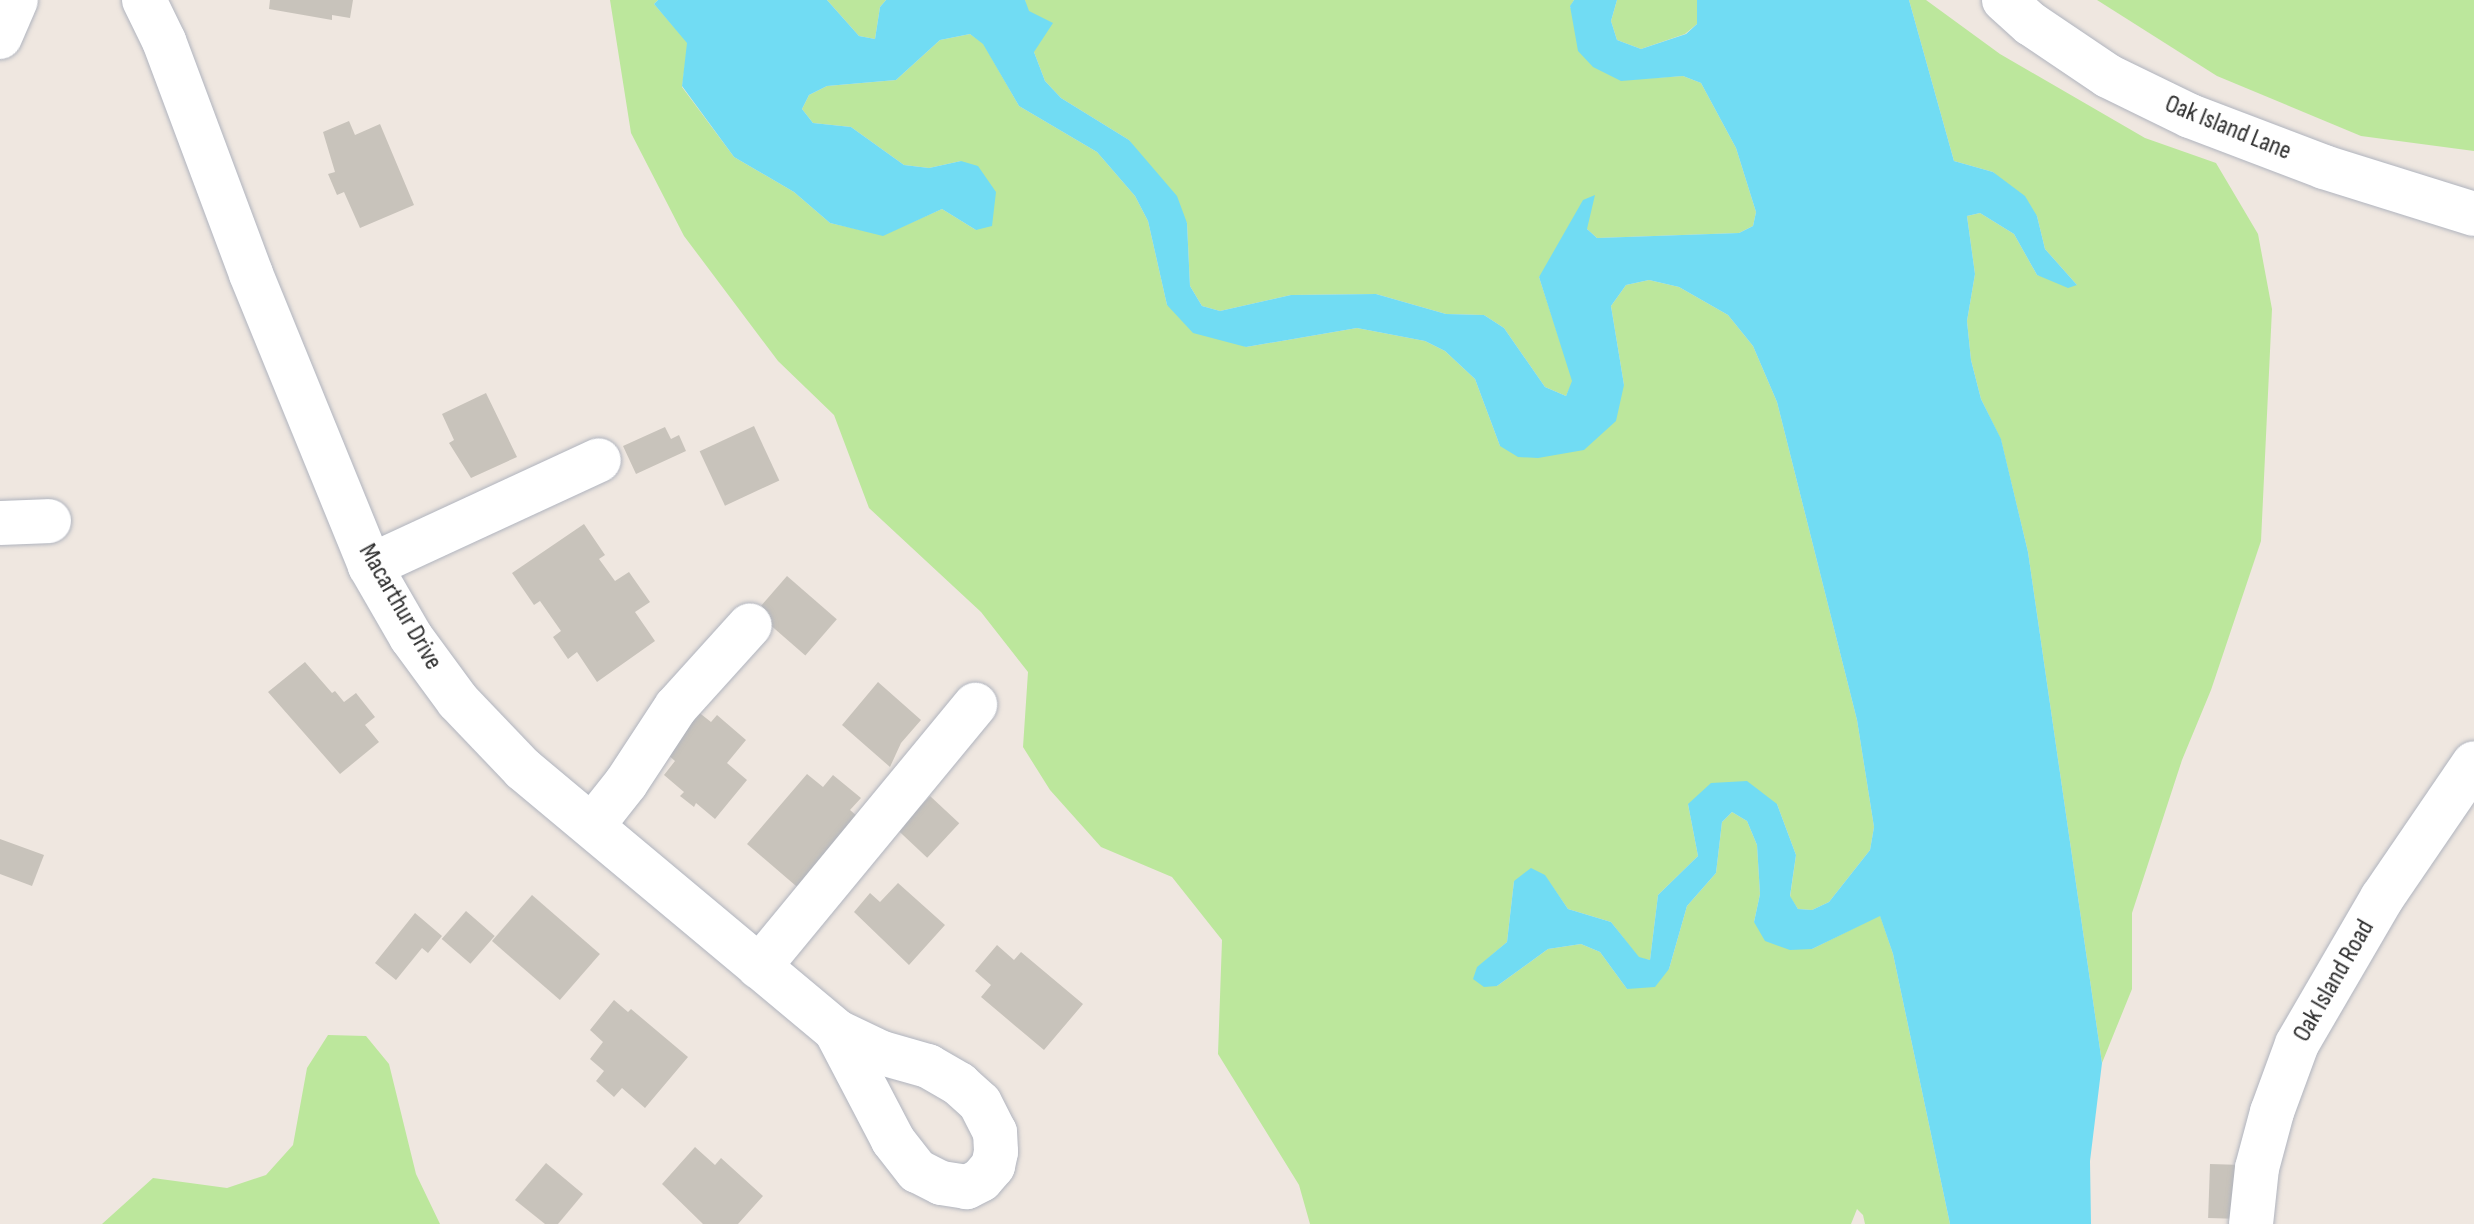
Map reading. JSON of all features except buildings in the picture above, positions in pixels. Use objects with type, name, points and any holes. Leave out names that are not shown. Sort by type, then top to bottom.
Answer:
[{"type":"street","points":[[0,37],[16,0]]},
{"type":"street","name":"Macarthur Drive","points":[[144,0],[164,41],[251,274],[370,566],[411,637],[458,701],[523,769],[836,1031]]},
{"type":"street","name":"Oak Island Lane","points":[[2004,0],[2031,24],[2108,76],[2190,116],[2324,167],[2474,214]]},
{"type":"street","points":[[370,566],[599,460]]},
{"type":"street","points":[[0,523],[49,521]]},
{"type":"street","points":[[592,826],[626,783],[676,707],[750,625]]},
{"type":"street","points":[[759,967],[975,705]]},
{"type":"street","name":"Oak Island Road","points":[[2251,1224],[2257,1168],[2268,1126],[2297,1044],[2382,898],[2474,763]]},
{"type":"green space","points":[[610,0],[658,0],[654,4],[688,43],[682,87],[734,157],[794,192],[830,223],[883,235],[942,209],[976,230],[961,161],[929,168],[904,165],[851,127],[813,123],[802,109],[809,95],[827,86],[896,80],[940,40],[970,34],[983,43],[1019,106],[1097,152],[1135,196],[1148,221],[1167,305],[1246,347],[1357,328],[1425,341],[1445,351],[1475,379],[1500,446],[1624,385],[1611,306],[1626,285],[1649,280],[1679,287],[1728,315],[1753,346],[1777,402],[1857,720],[1874,827],[1870,850],[1829,902],[1812,910],[1798,909],[1790,897],[1796,855],[1777,804],[1688,804],[1698,856],[1658,895],[1650,960],[1639,958],[1611,922],[1568,909],[1545,876],[1514,881],[1507,942],[1478,967],[1497,986],[1548,949],[1581,944],[1600,952],[1627,989],[1669,969],[1687,906],[1716,873],[1722,822],[1732,812],[1747,821],[1757,845],[1760,894],[1754,922],[1812,949],[1880,915],[1893,954],[1950,1224],[1865,1224],[1863,1215],[1857,1209],[1851,1224],[1310,1224],[1299,1185],[1218,1054],[1222,940],[1172,877],[1101,847],[1050,790],[1023,747],[1028,672],[981,612],[869,508],[834,415],[778,361],[684,236],[631,133]]},
{"type":"green space","points":[[827,0],[886,0],[880,7],[875,39],[859,36]]},
{"type":"green space","points":[[1025,0],[1574,0],[1570,7],[1621,80],[1683,76],[1701,83],[1736,148],[1756,212],[1753,226],[1739,233],[1597,238],[1587,229],[1539,277],[1573,381],[1566,396],[1545,387],[1504,328],[1484,315],[1446,314],[1376,294],[1291,295],[1220,311],[1202,306],[1190,286],[1187,223],[1129,140],[1061,98],[1045,81],[1034,52]]},
{"type":"green space","points":[[1617,0],[1698,0],[1697,24],[1685,34],[1641,49],[1617,40],[1611,21]]},
{"type":"green space","points":[[1909,0],[1926,0],[2000,54],[2145,138],[2216,163],[2258,234],[2272,309],[2261,541],[2211,690],[2182,760],[2132,913],[2132,989],[2102,1063],[2028,552],[2001,440],[1981,399],[1971,360],[1967,321],[1975,274],[1967,216],[1980,213],[2014,234],[2037,275],[2077,285],[2045,249],[2037,216],[1993,172],[1954,161]]},
{"type":"green space","points":[[2097,0],[2474,0],[2474,151],[2361,136],[2217,76]]},
{"type":"green space","points":[[328,1035],[366,1036],[389,1064],[416,1174],[440,1224],[102,1224],[153,1178],[227,1188],[266,1175],[293,1145],[307,1068]]},
{"type":"water","points":[[658,0],[827,0],[859,36],[875,39],[880,7],[886,0],[1025,0],[1029,11],[1053,23],[1034,52],[1045,81],[1061,98],[1129,140],[1177,196],[1187,223],[1190,286],[1202,306],[1220,311],[1291,295],[1376,294],[1446,314],[1484,315],[1504,328],[1545,387],[1566,396],[1572,381],[1539,277],[1583,200],[1595,195],[1587,229],[1597,238],[1739,233],[1753,226],[1756,212],[1736,148],[1701,83],[1683,76],[1621,81],[1593,67],[1578,51],[1570,6],[1574,0],[1617,0],[1611,21],[1617,40],[1641,49],[1686,34],[1697,24],[1697,0],[1909,0],[1954,161],[1993,172],[2025,196],[2037,216],[2045,249],[2077,285],[2068,288],[2037,275],[2014,234],[1980,213],[1967,216],[1975,274],[1967,321],[1971,360],[1981,399],[2001,439],[2028,552],[2102,1063],[2090,1161],[2091,1224],[1950,1224],[1893,954],[1880,916],[1812,949],[1790,950],[1765,941],[1754,922],[1760,894],[1757,845],[1747,821],[1732,812],[1722,822],[1716,873],[1687,906],[1669,969],[1655,987],[1627,989],[1600,952],[1581,944],[1548,949],[1497,986],[1484,987],[1473,979],[1477,967],[1507,942],[1514,881],[1531,868],[1545,875],[1568,909],[1611,922],[1639,957],[1650,960],[1658,895],[1698,856],[1688,804],[1711,783],[1747,781],[1777,804],[1796,855],[1790,896],[1798,909],[1812,910],[1829,902],[1870,850],[1874,827],[1857,720],[1777,402],[1753,346],[1728,315],[1679,287],[1649,280],[1626,285],[1611,306],[1624,385],[1616,421],[1584,450],[1538,458],[1518,457],[1500,446],[1475,379],[1445,351],[1425,341],[1357,328],[1246,347],[1193,333],[1167,305],[1148,221],[1135,196],[1097,152],[1019,106],[983,44],[970,34],[940,40],[896,80],[827,86],[809,95],[802,109],[813,123],[851,127],[904,165],[929,168],[961,161],[978,166],[996,192],[992,226],[976,230],[942,209],[883,236],[830,223],[794,192],[734,157],[682,86],[687,43],[654,4]]}]
